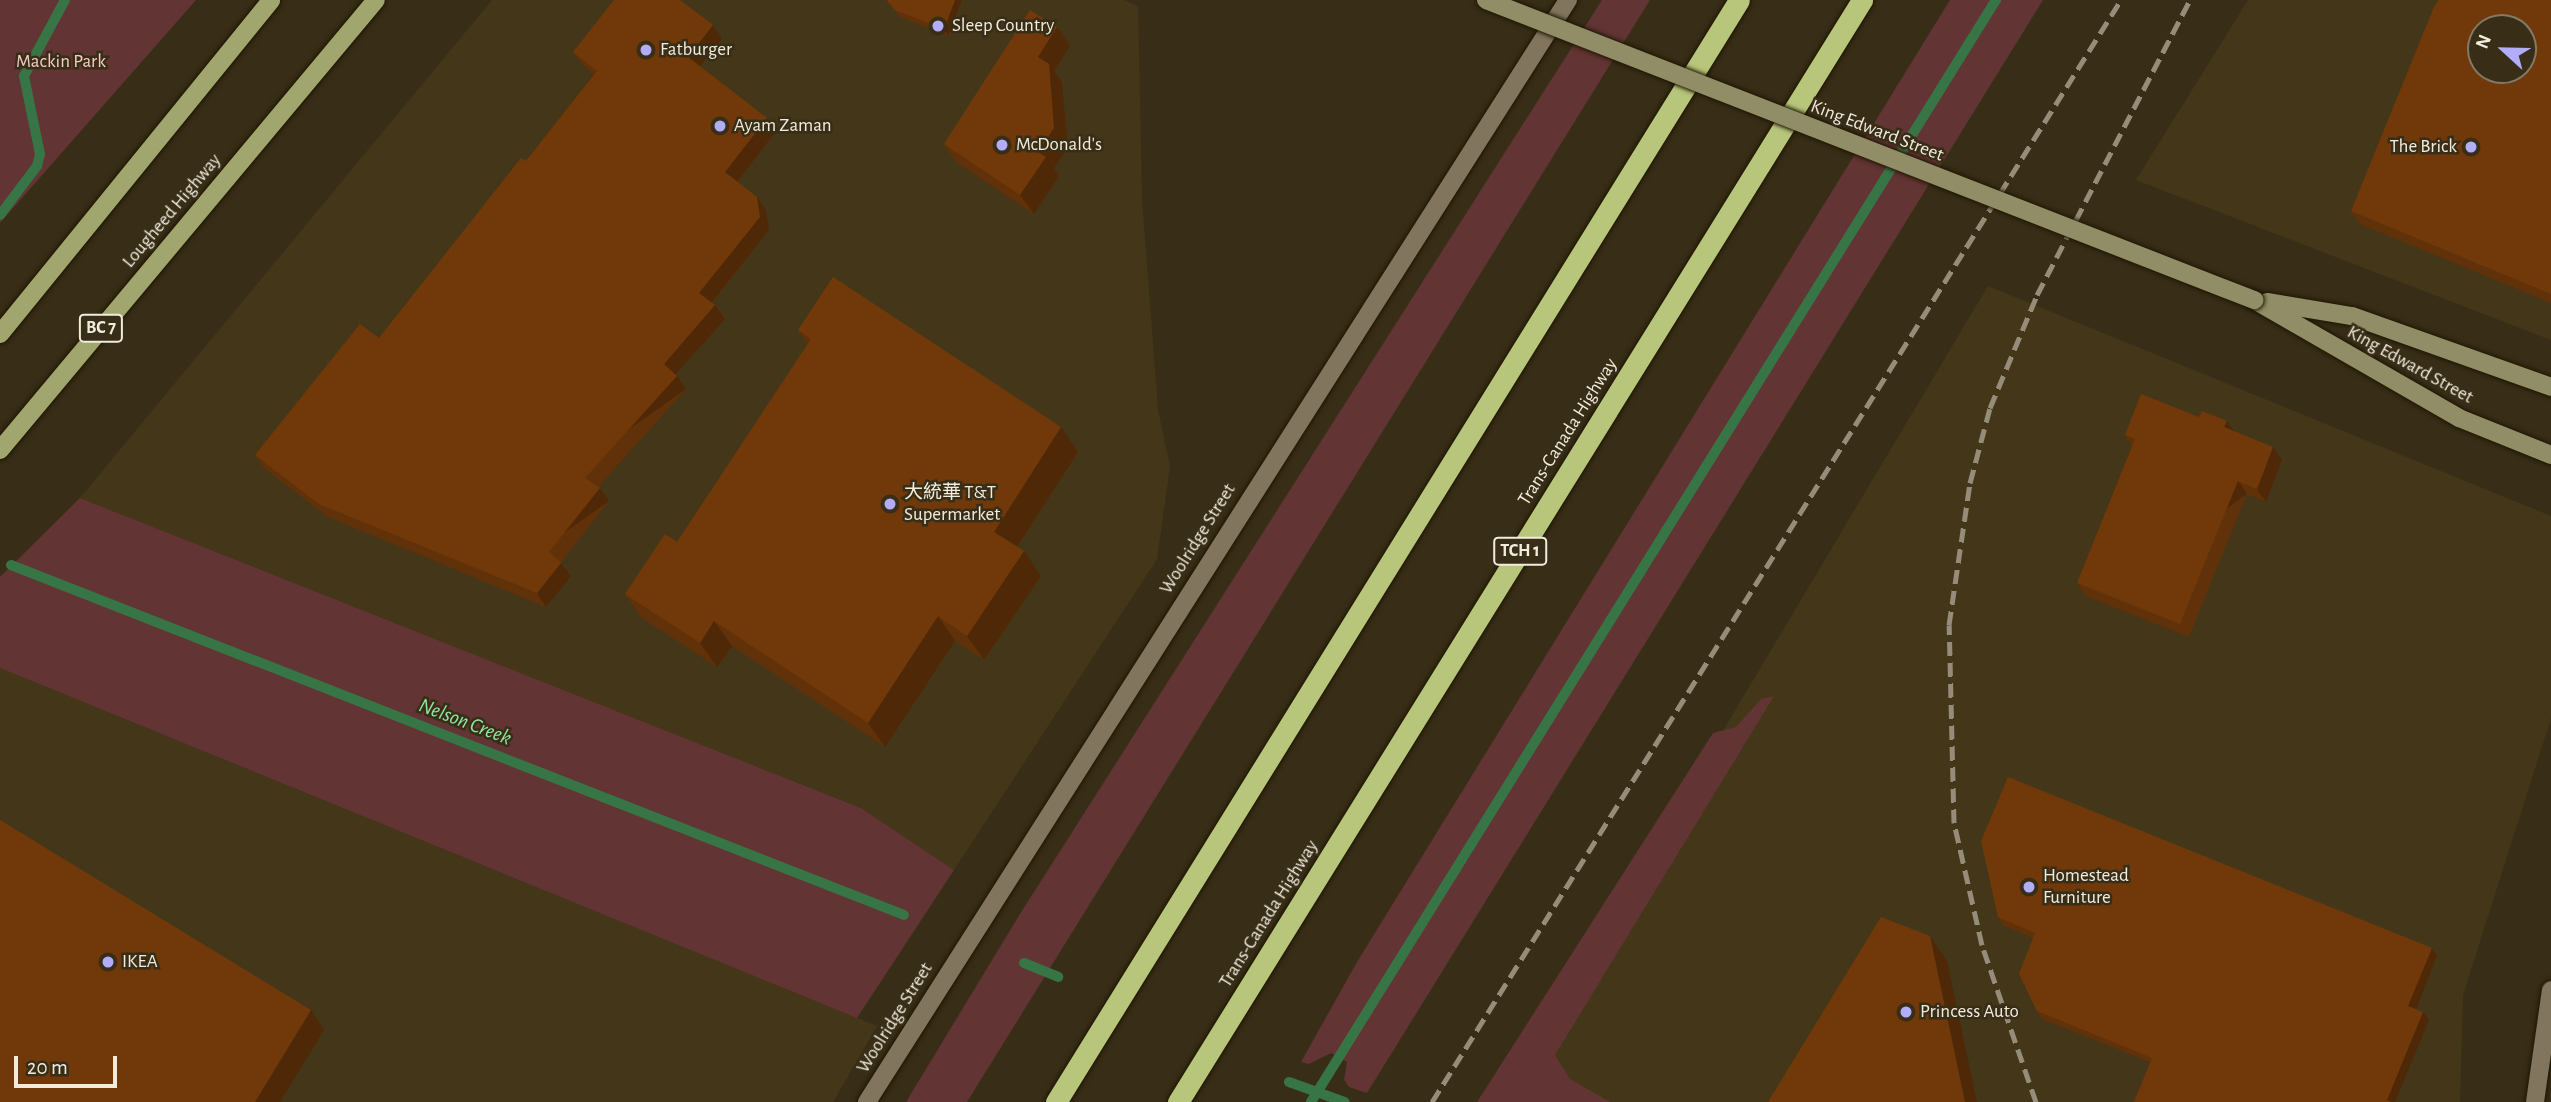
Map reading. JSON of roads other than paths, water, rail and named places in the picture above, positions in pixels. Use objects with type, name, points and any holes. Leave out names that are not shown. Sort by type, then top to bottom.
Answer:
[{"type":"highway","points":[[1056,1102],[1739,0]]},
{"type":"highway","name":"Trans-Canada Highway","points":[[1178,1102],[1862,0]]},
{"type":"main road","points":[[0,334],[271,0]]},
{"type":"main road","name":"Lougheed Highway","points":[[0,450],[376,0]]},
{"type":"main road","name":"King Edward Street","points":[[1486,0],[2254,300],[2459,418],[2551,455]]},
{"type":"main road","name":"King Edward Street","points":[[2254,300],[2352,316],[2551,387]]},
{"type":"street","name":"Woolridge Street","points":[[867,1102],[1568,0]]},
{"type":"street","points":[[2535,1102],[2551,990]]},
{"type":"waterway","points":[[0,215],[37,166],[40,154],[24,76],[65,0]]},
{"type":"waterway","points":[[1311,1102],[1996,0]]},
{"type":"waterway","name":"Nelson Creek","points":[[11,565],[904,915]]},
{"type":"waterway","name":"Nelson Creek","points":[[1024,963],[1058,977]]},
{"type":"waterway","name":"Nelson Creek","points":[[1289,1082],[1345,1102]]},
{"type":"railway","points":[[1432,1102],[2121,0]]},
{"type":"railway","points":[[2036,1102],[1982,945],[1954,823],[1949,625],[1970,483],[1990,408],[2037,295],[2190,0]]},
{"type":"place","name":"Sleep Country","points":[[938,26]]},
{"type":"place","name":"Fatburger","points":[[646,50]]},
{"type":"place","name":"Ayam Zaman","points":[[720,126]]},
{"type":"place","name":"McDonald's","points":[[1002,145]]},
{"type":"place","name":"The Brick","points":[[2471,147]]},
{"type":"place","name":"大統華 T&T Supermarket","points":[[890,504]]},
{"type":"place","name":"Homestead Furniture","points":[[2029,887]]},
{"type":"place","name":"IKEA","points":[[108,962]]},
{"type":"place","name":"Princess Auto","points":[[1906,1012]]},
{"type":"park label","name":"Mackin Park","points":[[61,62]]}]
